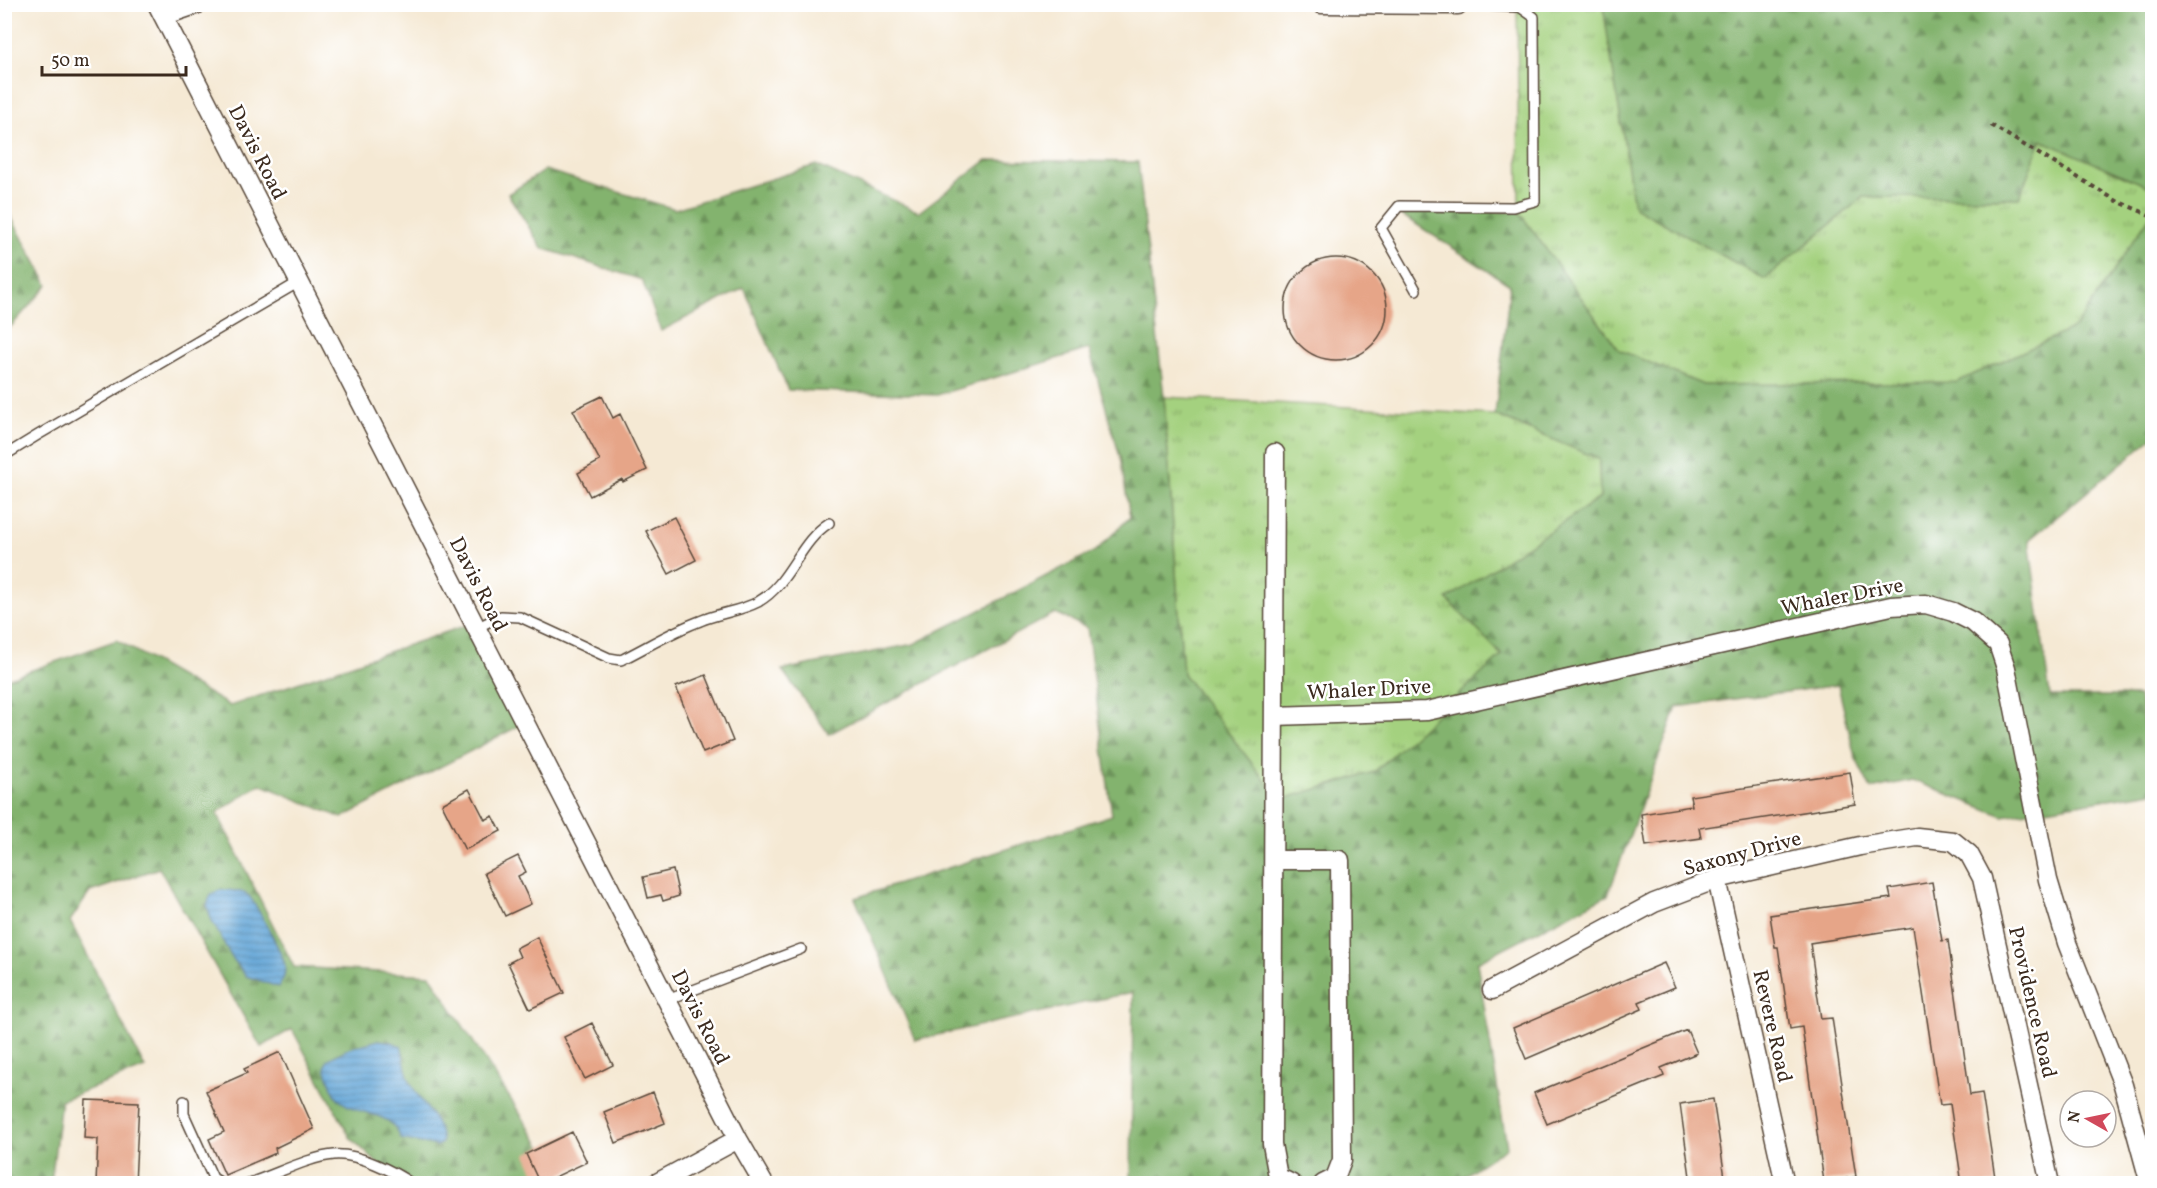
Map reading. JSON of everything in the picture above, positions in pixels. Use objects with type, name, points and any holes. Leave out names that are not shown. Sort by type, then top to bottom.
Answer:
[{"type":"street","points":[[160,10],[198,4]]},
{"type":"street","points":[[1321,4],[1458,5]]},
{"type":"street","name":"Davis Road","points":[[160,10],[738,1139],[764,1184]]},
{"type":"street","points":[[1275,453],[1272,1144],[1278,1177],[1292,1184]]},
{"type":"street","name":"Whaler Drive","points":[[1274,716],[1427,711],[1891,606],[1926,604],[1953,612],[1973,622],[1998,644],[2006,668],[2048,880],[2067,943],[2123,1085],[2150,1184]]},
{"type":"street","name":"Saxony Drive","points":[[1492,990],[1654,903],[1717,879],[1860,846],[1917,837],[1953,842]]},
{"type":"street","name":"Providence Road","points":[[1953,842],[1969,854],[1982,878],[2050,1184]]},
{"type":"street","points":[[1274,860],[1340,860],[1342,1160],[1335,1178],[1323,1184]]},
{"type":"street","name":"Revere Road","points":[[1717,879],[1785,1184]]},
{"type":"street","points":[[655,1184],[738,1139]]},
{"type":"lane","points":[[1416,290],[1381,228],[1399,206],[1513,207],[1535,201],[1534,17],[1520,7],[1458,5]]},
{"type":"lane","points":[[4,460],[8,454],[38,435],[299,282]]},
{"type":"lane","points":[[477,628],[501,616],[520,617],[609,658],[621,660],[700,621],[758,602],[777,587],[805,545],[818,530],[829,523]]},
{"type":"lane","points":[[667,1000],[801,949]]},
{"type":"lane","points":[[184,1101],[184,1114],[213,1178],[223,1184]]},
{"type":"lane","points":[[246,1184],[300,1164],[335,1155],[362,1158],[412,1184]]},
{"type":"path","points":[[1991,125],[2118,201],[2152,216]]},
{"type":"green space","points":[[1517,5],[1603,5],[1635,207],[1765,279],[1863,197],[2019,198],[2041,139],[2152,188],[2152,213],[2076,327],[1957,383],[1703,385],[1619,350],[1519,212]]},
{"type":"green space","points":[[1603,5],[2152,5],[2152,188],[2041,140],[2019,198],[1863,197],[1765,279],[1634,207]]},
{"type":"green space","points":[[987,160],[1138,162],[1164,397],[1183,674],[1280,800],[1374,772],[1502,655],[1447,599],[1600,498],[1599,459],[1495,415],[1510,285],[1394,210],[1519,212],[1619,350],[1703,385],[1957,382],[2076,327],[2152,213],[2152,438],[2029,540],[2050,696],[2139,696],[2152,778],[2152,792],[2003,816],[1912,780],[1871,789],[1855,757],[1838,685],[1677,707],[1608,895],[1477,962],[1507,1147],[1453,1183],[1131,1183],[1133,992],[915,1040],[855,898],[1112,815],[1087,628],[1055,613],[829,734],[782,670],[914,644],[1097,550],[1130,517],[1120,457],[1089,349],[937,395],[788,390],[744,288],[661,331],[642,280],[542,248],[508,194],[545,170],[675,209],[816,165],[919,212]]},
{"type":"green space","points":[[5,206],[48,285],[4,333]]},
{"type":"green space","points":[[1164,397],[1495,415],[1599,459],[1600,498],[1448,599],[1503,656],[1374,772],[1280,800],[1183,674]]},
{"type":"green space","points":[[470,624],[521,725],[342,818],[260,784],[217,813],[294,967],[430,975],[565,1183],[398,1183],[350,1137],[292,1029],[261,1047],[159,868],[90,892],[70,921],[145,1068],[61,1100],[51,1183],[5,1183],[4,680],[117,640],[230,706]]},
{"type":"water","points":[[220,890],[245,893],[257,908],[275,941],[285,966],[284,977],[278,987],[246,976],[231,956],[211,919],[207,905],[211,894]]},
{"type":"water","points":[[379,1040],[401,1046],[412,1087],[441,1134],[442,1143],[437,1146],[401,1139],[391,1123],[350,1107],[339,1099],[334,1091],[325,1068],[327,1060],[349,1048]]},
{"type":"building","points":[[1336,258],[1355,262],[1372,273],[1383,290],[1387,309],[1383,328],[1372,345],[1355,356],[1336,360],[1317,356],[1300,345],[1289,328],[1285,309],[1289,290],[1300,273],[1317,262]]},
{"type":"building","points":[[602,396],[613,418],[620,414],[647,470],[623,482],[622,479],[590,496],[578,473],[600,461],[573,410]]},
{"type":"building","points":[[674,517],[696,560],[669,574],[646,531]]},
{"type":"building","points":[[706,675],[733,741],[703,753],[676,687]]},
{"type":"building","points":[[1850,772],[1855,804],[1699,828],[1701,838],[1646,846],[1641,814],[1692,806],[1690,796]]},
{"type":"building","points":[[469,789],[485,820],[493,816],[501,831],[465,850],[442,804]]},
{"type":"building","points":[[518,856],[526,872],[518,876],[531,904],[505,916],[484,873]]},
{"type":"building","points":[[673,870],[679,896],[663,901],[661,895],[648,898],[643,877]]},
{"type":"building","points":[[1932,882],[1942,941],[1948,940],[1970,1095],[1982,1093],[1996,1184],[1962,1184],[1950,1104],[1940,1105],[1913,927],[1810,943],[1821,1019],[1832,1018],[1856,1177],[1824,1182],[1802,1027],[1790,1029],[1778,947],[1775,947],[1770,915],[1891,898],[1889,889]]},
{"type":"building","points":[[537,937],[564,993],[530,1009],[508,963],[520,957],[516,948]]},
{"type":"building","points":[[1664,963],[1675,987],[1639,1002],[1642,1009],[1526,1059],[1513,1028]]},
{"type":"building","points":[[592,1023],[613,1065],[585,1079],[564,1037]]},
{"type":"building","points":[[1687,1030],[1697,1053],[1661,1068],[1664,1076],[1547,1124],[1534,1093]]},
{"type":"building","points":[[280,1052],[314,1129],[275,1148],[276,1153],[225,1175],[209,1139],[224,1132],[206,1091],[247,1073],[244,1069]]},
{"type":"building","points":[[653,1092],[665,1123],[616,1143],[604,1112]]},
{"type":"building","points":[[1713,1099],[1726,1184],[1691,1184],[1680,1104]]},
{"type":"building","points":[[86,1100],[139,1102],[135,1184],[96,1184],[98,1139],[84,1138]]},
{"type":"building","points":[[572,1132],[587,1162],[540,1184],[526,1154]]},
{"type":"waterway","points":[[2149,4],[2152,7]]}]
